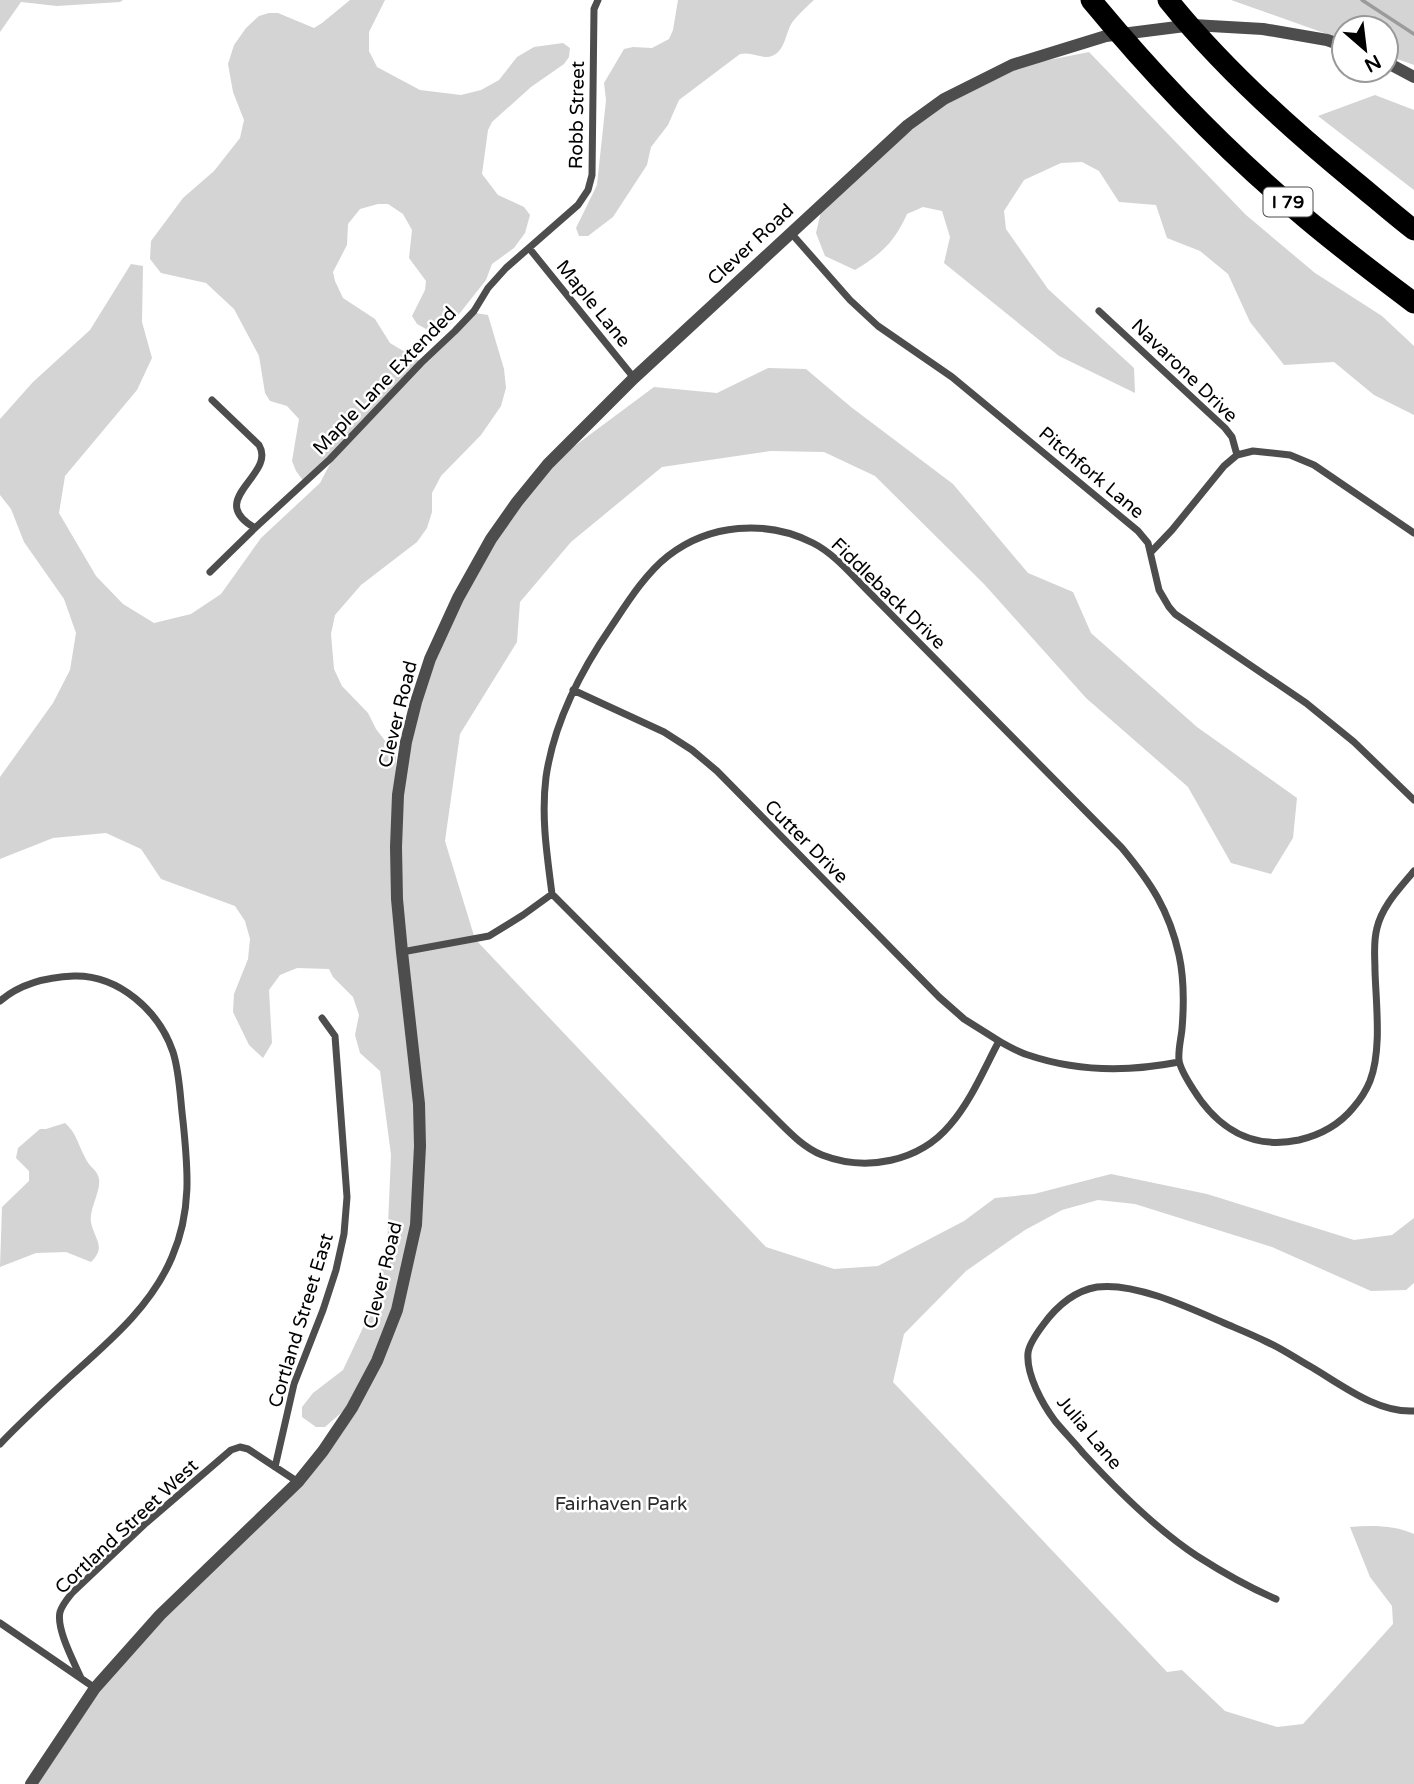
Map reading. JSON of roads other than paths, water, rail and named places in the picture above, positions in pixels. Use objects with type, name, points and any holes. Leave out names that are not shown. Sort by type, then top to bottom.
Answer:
[{"type":"highway","name":"I 79","points":[[1091,0],[1171,91],[1296,211],[1414,303]]},
{"type":"highway","points":[[1168,0],[1220,59],[1259,97],[1321,153],[1414,230]]},
{"type":"street","name":"Robb Street","points":[[530,248],[578,205],[588,191],[592,175],[594,9],[598,0]]},
{"type":"street","name":"Clever Road","points":[[31,1784],[95,1688],[160,1615],[298,1482],[323,1451],[352,1408],[377,1362],[397,1310],[416,1225],[419,1104],[397,899],[398,795],[406,741],[430,659],[458,598],[491,539],[517,502],[548,464],[634,378],[908,125],[944,99],[1012,65],[1106,36],[1193,26],[1263,29],[1330,41]]},
{"type":"street","name":"Pitchfork Lane","points":[[791,233],[850,300],[878,326],[952,377],[1138,531],[1148,543],[1159,590],[1175,614],[1307,703],[1354,742],[1414,800]]},
{"type":"street","name":"Maple Lane","points":[[530,248],[634,378]]},
{"type":"street","name":"Maple Lane Extended","points":[[210,572],[330,459],[474,311],[488,288],[506,268],[530,248]]},
{"type":"street","name":"Navarone Drive","points":[[1099,311],[1225,428],[1232,438],[1237,455]]},
{"type":"street","points":[[212,400],[262,450],[263,456],[236,504],[237,513],[244,522],[254,528]]},
{"type":"street","points":[[1151,552],[1224,466],[1237,455],[1253,451],[1290,454],[1314,465],[1414,533]]},
{"type":"street","name":"Fiddleback Drive","points":[[552,894],[544,814],[547,777],[555,736],[573,690],[597,647],[646,579],[665,558],[688,542],[722,530],[752,527],[785,532],[814,544],[866,588],[1122,848],[1144,874],[1163,905],[1180,958],[1183,989],[1179,1062]]},
{"type":"street","name":"Cutter Drive","points":[[573,690],[664,732],[692,750],[716,771],[939,997],[964,1019],[999,1041]]},
{"type":"street","points":[[402,952],[489,936],[552,894],[796,1138],[821,1154],[852,1163],[883,1162],[908,1156],[929,1145],[949,1126],[964,1106],[999,1041],[1027,1055],[1071,1066],[1116,1070],[1179,1062],[1191,1086],[1213,1116],[1226,1127],[1242,1136],[1269,1142],[1297,1140],[1324,1131],[1348,1114],[1361,1099],[1370,1082],[1377,1042],[1374,945],[1377,928],[1390,900],[1414,871]]},
{"type":"street","points":[[0,1001],[24,985],[52,977],[82,976],[121,989],[151,1013],[173,1051],[177,1069],[188,1188],[184,1222],[172,1257],[155,1290],[110,1341],[0,1444]]},
{"type":"street","name":"Cortland Street East","points":[[275,1466],[294,1384],[323,1310],[344,1234],[346,1185],[335,1036],[322,1018]]},
{"type":"street","name":"Julia Lane","points":[[1276,1599],[1255,1590],[1195,1555],[1124,1496],[1092,1462],[1055,1420],[1040,1396],[1031,1374],[1028,1352],[1037,1333],[1054,1310],[1074,1295],[1097,1287],[1131,1290],[1185,1306],[1268,1342],[1383,1407],[1414,1411]]},
{"type":"street","name":"Cortland Street West","points":[[81,1678],[60,1622],[60,1612],[72,1593],[146,1523],[231,1450],[240,1447],[248,1449],[298,1482]]},
{"type":"street","points":[[0,1623],[95,1688]]},
{"type":"waterway","points":[[1362,0],[1414,34]]},
{"type":"park label","name":"Fairhaven Park","points":[[621,1503]]}]
